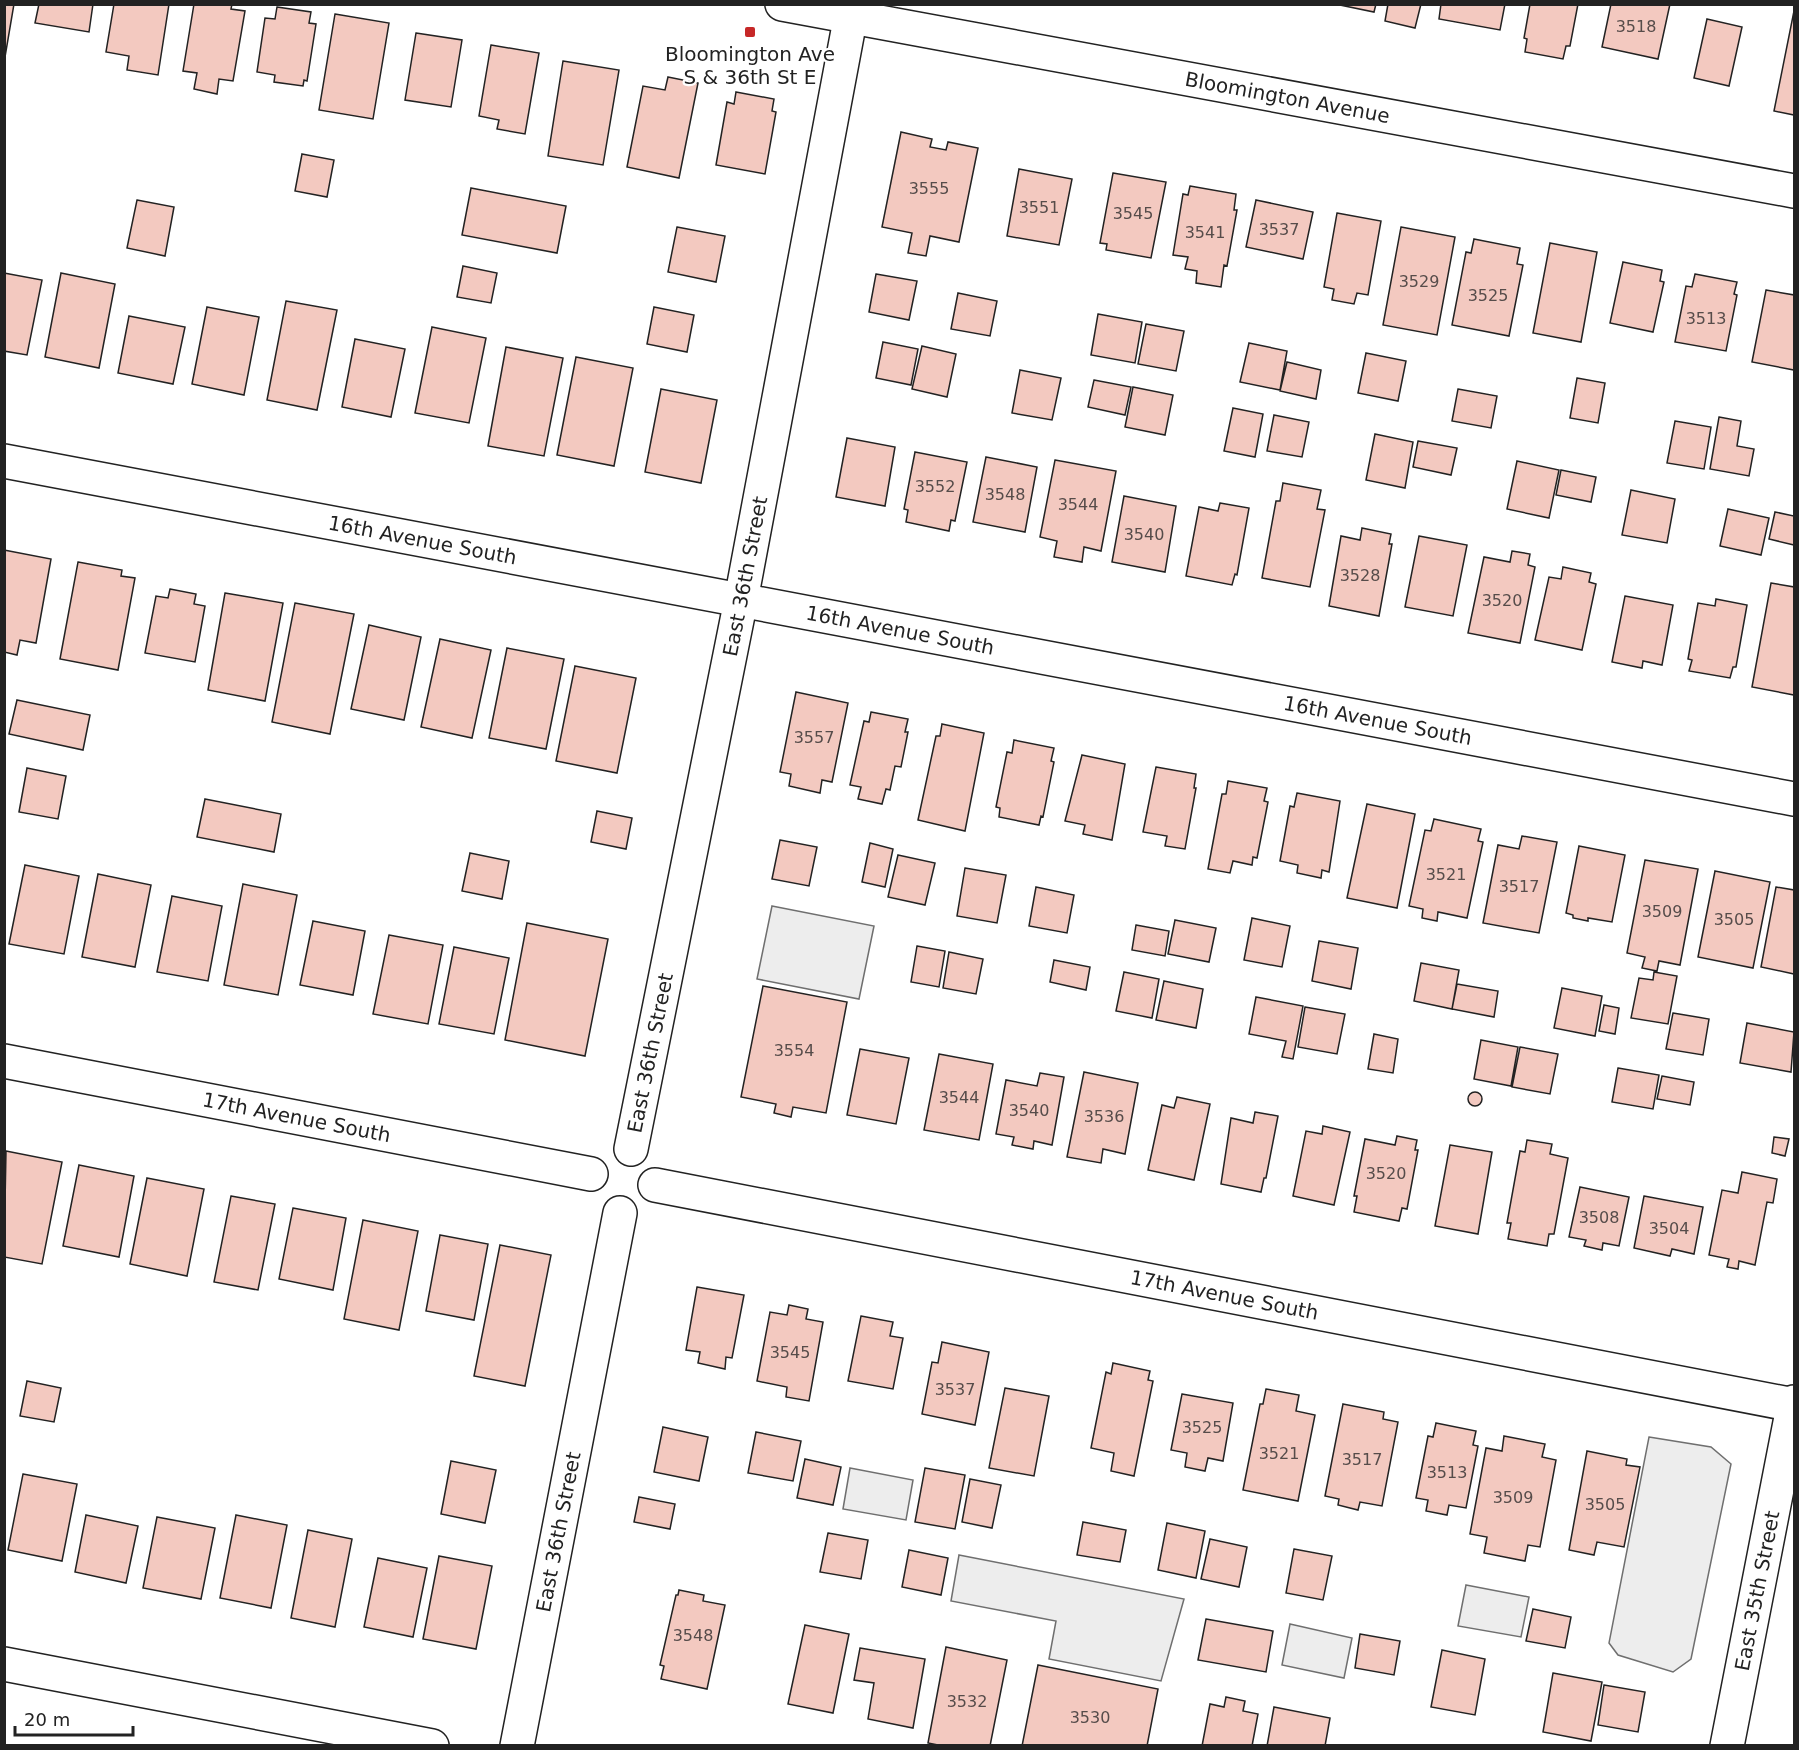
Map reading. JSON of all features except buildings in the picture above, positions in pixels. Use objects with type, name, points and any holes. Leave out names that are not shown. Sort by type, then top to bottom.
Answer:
[{"type":"street","name":"Bloomington Avenue","points":[[782,4],[852,11],[1794,191]]},
{"type":"street","name":"East 36th Street","points":[[631,1149],[741,600],[852,11]]},
{"type":"street","name":"16th Avenue South","points":[[4,461],[1794,799]]},
{"type":"street","name":"17th Avenue South","points":[[4,1061],[591,1174]]},
{"type":"street","points":[[620,1148],[631,1149],[645,1156],[649,1162],[655,1177],[655,1185],[648,1200],[635,1210],[620,1213],[603,1206],[597,1199],[591,1189],[591,1174],[595,1164],[609,1151],[620,1148]]},
{"type":"street","name":"17th Avenue South","points":[[655,1185],[1794,1404]]},
{"type":"street","name":"East 36th Street","points":[[517,1746],[620,1213]]},
{"type":"street","name":"East 35th Street","points":[[1727,1746],[1794,1404]]},
{"type":"street","points":[[4,1664],[432,1746]]},
{"type":"shaded area","points":[[772,906],[874,926],[859,999],[757,979]]},
{"type":"shaded area","points":[[1649,1437],[1711,1447],[1731,1464],[1691,1659],[1673,1672],[1618,1655],[1609,1643]]},
{"type":"shaded area","points":[[850,1468],[913,1480],[906,1520],[843,1509]]},
{"type":"shaded area","points":[[959,1555],[1184,1599],[1161,1681],[1049,1659],[1056,1621],[951,1601]]},
{"type":"shaded area","points":[[1466,1585],[1529,1597],[1521,1637],[1458,1626]]},
{"type":"shaded area","points":[[1290,1624],[1352,1638],[1344,1678],[1282,1665]]},
{"type":"place","name":"Bloomington Ave S & 36th St E","points":[[750,32]]}]
